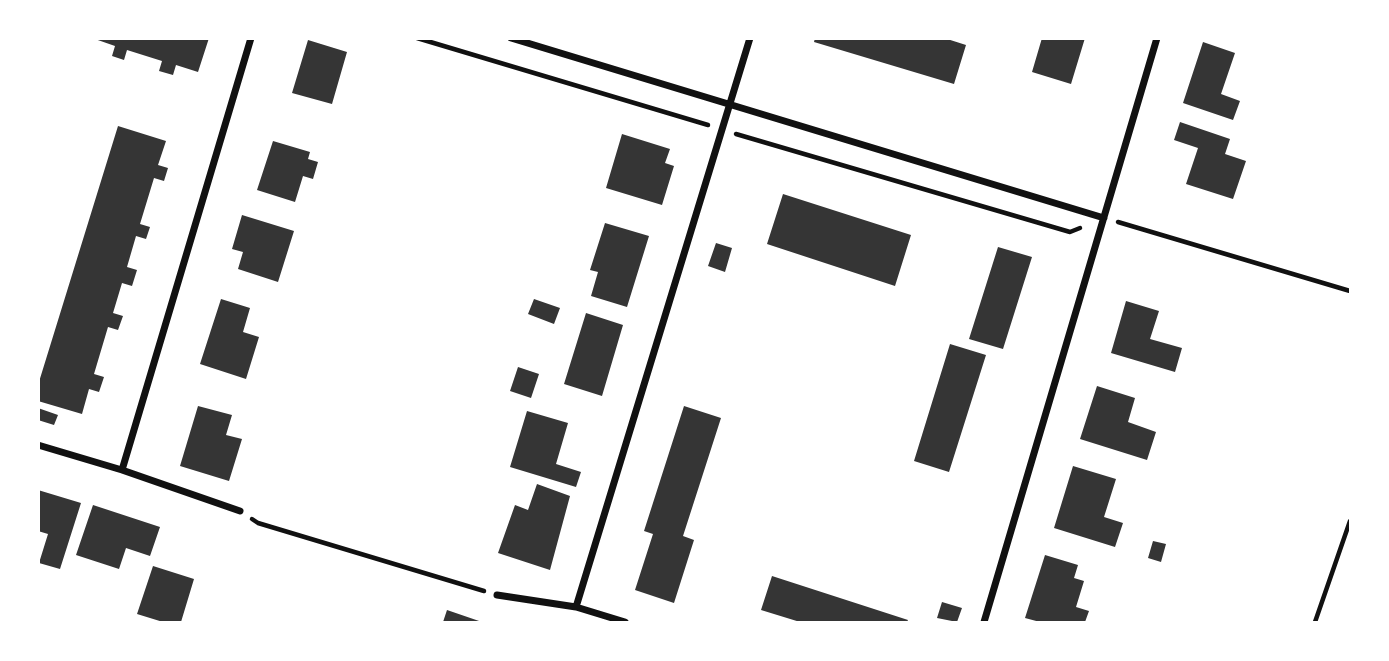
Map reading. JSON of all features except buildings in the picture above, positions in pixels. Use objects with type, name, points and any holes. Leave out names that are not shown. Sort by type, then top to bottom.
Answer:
[{"type":"street","points":[[122,470],[251,38]]},
{"type":"street","points":[[511,38],[1104,218]]},
{"type":"street","points":[[576,607],[750,38]]},
{"type":"street","points":[[984,622],[1157,38]]},
{"type":"street","points":[[38,446],[122,470],[240,510]]},
{"type":"street","points":[[497,595],[576,607],[625,622]]},
{"type":"path","points":[[240,510],[258,523],[497,595]]},
{"type":"path","points":[[1315,622],[1350,521]]}]
